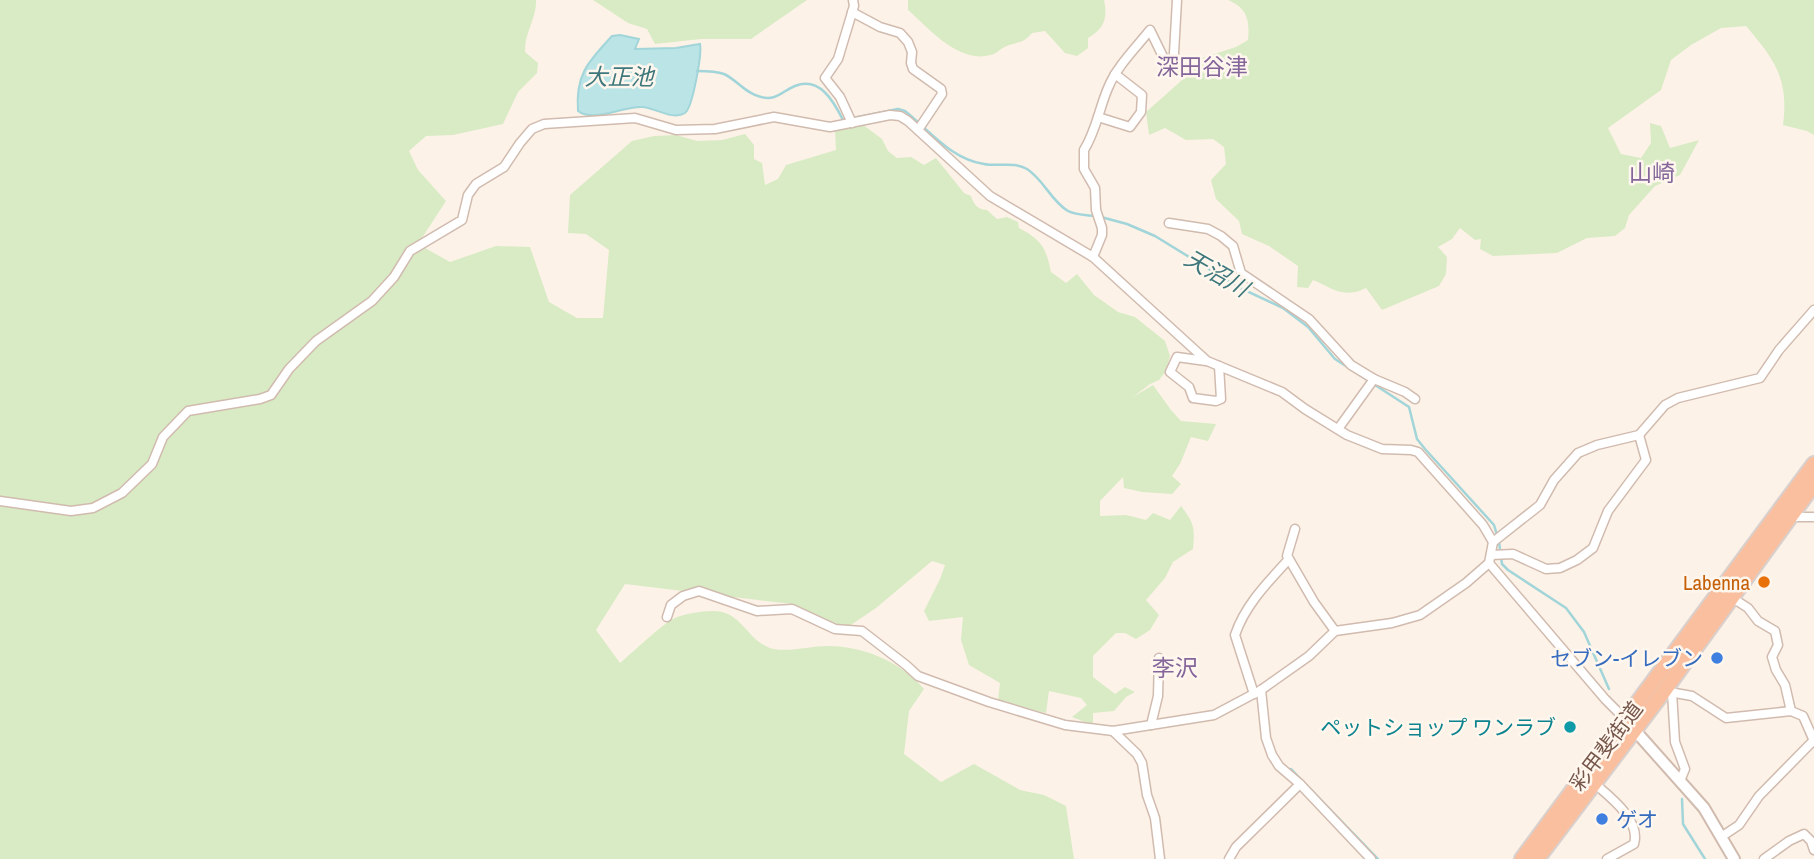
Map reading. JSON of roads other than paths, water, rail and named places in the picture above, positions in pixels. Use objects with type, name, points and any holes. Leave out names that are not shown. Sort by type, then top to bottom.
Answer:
[{"type":"highway","name":"彩甲斐街道","points":[[1538,859],[1594,783],[1630,724],[1668,692],[1814,464]]},
{"type":"highway","name":"彩甲斐街道","points":[[1522,859],[1630,724],[1783,516],[1814,484]]},
{"type":"street","points":[[852,123],[840,97],[825,78],[838,59],[853,0]]},
{"type":"street","points":[[1093,257],[1102,228],[1096,210],[1095,188],[1084,169],[1084,149],[1092,140],[1115,75],[1150,30],[1170,71],[1173,71],[1177,0]]},
{"type":"street","points":[[852,12],[880,27],[900,33],[912,52],[913,69],[941,89],[943,94],[918,130]]},
{"type":"street","points":[[1098,117],[1130,127],[1141,112],[1142,95],[1115,75]]},
{"type":"street","points":[[0,501],[71,511],[93,508],[122,493],[152,464],[163,438],[188,411],[271,395],[289,369],[316,341],[372,301],[394,277],[410,251],[462,220],[468,195],[477,184],[504,167],[532,129],[544,124],[635,118],[676,130],[715,129],[774,117],[830,127],[890,115],[900,116],[990,196],[1093,257],[1207,361]]},
{"type":"street","points":[[1169,223],[1208,229],[1221,236],[1233,246],[1241,273],[1309,320],[1351,365],[1415,399]]},
{"type":"street","points":[[1734,859],[1704,808],[1605,699],[1490,559],[1493,542],[1540,505],[1554,480],[1578,453],[1597,445],[1639,435],[1665,405],[1678,398],[1760,378],[1779,350],[1810,319],[1814,310]]},
{"type":"street","points":[[1219,366],[1221,399],[1216,401],[1193,398],[1189,387],[1170,372],[1177,357],[1207,361],[1282,392],[1338,429],[1382,449],[1418,452],[1483,526],[1493,542]]},
{"type":"street","points":[[1338,429],[1374,379]]},
{"type":"street","points":[[667,617],[671,604],[683,596],[699,591],[757,611],[792,609],[835,629],[862,631],[918,676],[989,702],[1065,725],[1113,730],[1214,715],[1258,692],[1309,656],[1335,632],[1392,623],[1420,615],[1466,583],[1490,559],[1513,554],[1546,569],[1560,568],[1593,548],[1608,511],[1646,460],[1639,435]]},
{"type":"street","points":[[1783,516],[1814,517]]},
{"type":"street","points":[[1295,529],[1287,556],[1335,632]]},
{"type":"street","points":[[1289,559],[1267,581],[1245,612],[1235,635],[1258,692],[1266,738],[1272,755],[1279,766],[1300,784],[1371,859]]},
{"type":"street","points":[[1731,597],[1748,608],[1758,621],[1775,631],[1778,645],[1772,657],[1785,685],[1791,711]]},
{"type":"street","points":[[1151,725],[1158,696],[1159,658]]},
{"type":"street","points":[[1680,781],[1685,769],[1675,742],[1668,692],[1692,696],[1726,718],[1791,711],[1803,716],[1814,741],[1759,796],[1739,825],[1721,837]]},
{"type":"street","points":[[1113,730],[1137,754],[1142,763],[1147,795],[1155,818],[1160,859]]},
{"type":"street","points":[[1594,783],[1628,817],[1636,837],[1634,844],[1607,859]]},
{"type":"street","points":[[1229,859],[1236,847],[1300,784]]},
{"type":"street","points":[[1764,859],[1804,834],[1811,841],[1814,850]]},
{"type":"water","name":"大正池","points":[[612,36],[639,39],[635,49],[676,48],[700,44],[696,80],[685,113],[674,115],[642,107],[600,115],[578,111],[579,87],[585,69]]},
{"type":"waterway","name":"天沼川","points":[[697,71],[724,74],[751,93],[767,98],[775,97],[795,86],[812,85],[825,92],[843,120],[846,119]]},
{"type":"waterway","name":"天沼川","points":[[853,118],[898,109],[905,111],[961,156],[984,164],[1011,165],[1027,169],[1062,207],[1078,214],[1095,216]]},
{"type":"waterway","name":"天沼川","points":[[1101,217],[1155,236],[1238,287],[1283,308],[1308,327],[1335,359],[1409,407],[1417,439],[1494,525],[1497,535]]},
{"type":"waterway","name":"天沼川","points":[[1499,542],[1502,564],[1566,608],[1584,632],[1609,689]]},
{"type":"waterway","points":[[1291,769],[1378,859]]},
{"type":"waterway","name":"天沼川","points":[[1682,799],[1683,824],[1705,859]]},
{"type":"place","name":"Labenna","points":[[1764,582]]},
{"type":"place","name":"セブン-イレブン","points":[[1717,658]]},
{"type":"place","name":"ペットショップ ワンラブ","points":[[1570,727]]},
{"type":"place","name":"ゲオ","points":[[1602,819]]},
{"type":"district","name":"深田谷津","points":[[1202,66]]},
{"type":"district","name":"山崎","points":[[1652,172]]},
{"type":"district","name":"李沢","points":[[1175,667]]}]
